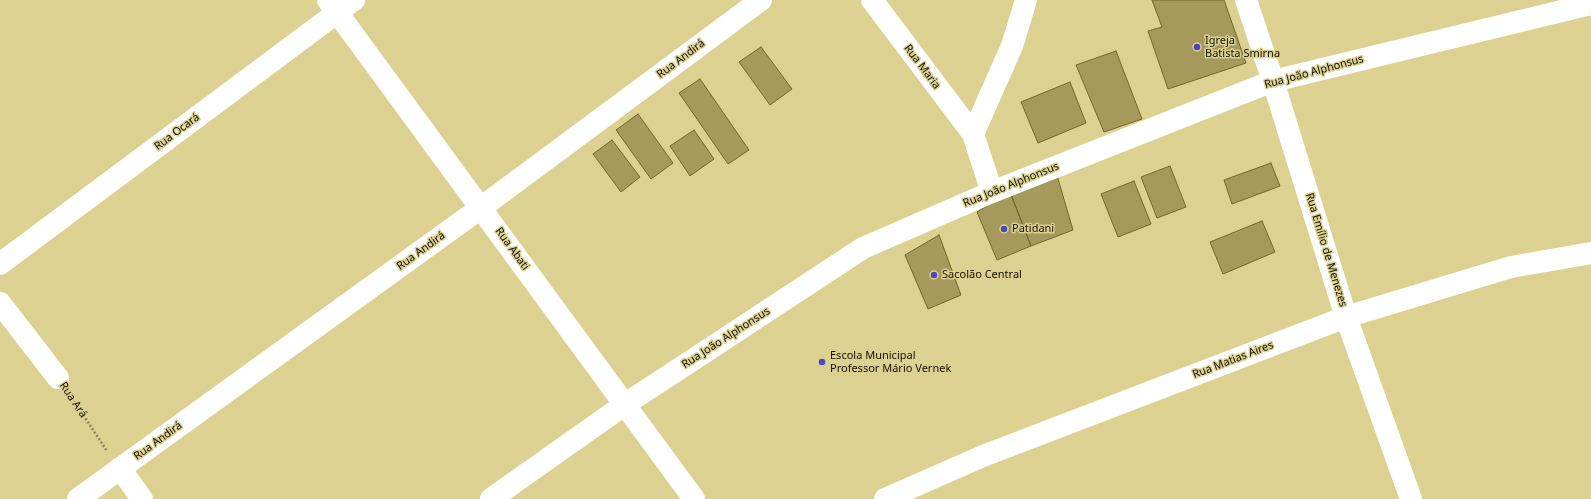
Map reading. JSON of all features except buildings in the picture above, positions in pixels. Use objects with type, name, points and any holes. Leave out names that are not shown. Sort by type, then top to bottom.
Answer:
[{"type":"street","name":"Rua Andirá","points":[[78,499],[482,207],[760,0]]},
{"type":"street","name":"Rua Maria","points":[[872,0],[973,134],[992,192]]},
{"type":"street","points":[[973,134],[1012,46],[1026,0]]},
{"type":"street","name":"Rua Emílio de Menezes","points":[[1246,0],[1273,81],[1346,317],[1411,499]]},
{"type":"street","name":"Rua Abati","points":[[340,4],[482,207],[624,405],[694,499]]},
{"type":"street","name":"Rua Ocará","points":[[0,264],[340,4]]},
{"type":"street","name":"Rua João Alphonsus","points":[[491,499],[624,405],[864,248],[992,192],[1273,81],[1591,4]]},
{"type":"street","name":"Rua Matias Aires","points":[[885,499],[983,456],[1346,317],[1512,266],[1591,254]]},
{"type":"street","name":"Rua Ará","points":[[0,303],[58,378]]},
{"type":"street","points":[[120,468],[142,499]]},
{"type":"path","name":"Rua Ará","points":[[58,378],[120,468]]},
{"type":"place","name":"Igreja Batista Smirna","points":[[1197,47]]},
{"type":"place","name":"Patidani","points":[[1004,229]]},
{"type":"place","name":"Sacolão Central","points":[[934,275]]},
{"type":"place","name":"Escola Municipal Professor Mário Vernek","points":[[822,362]]}]
